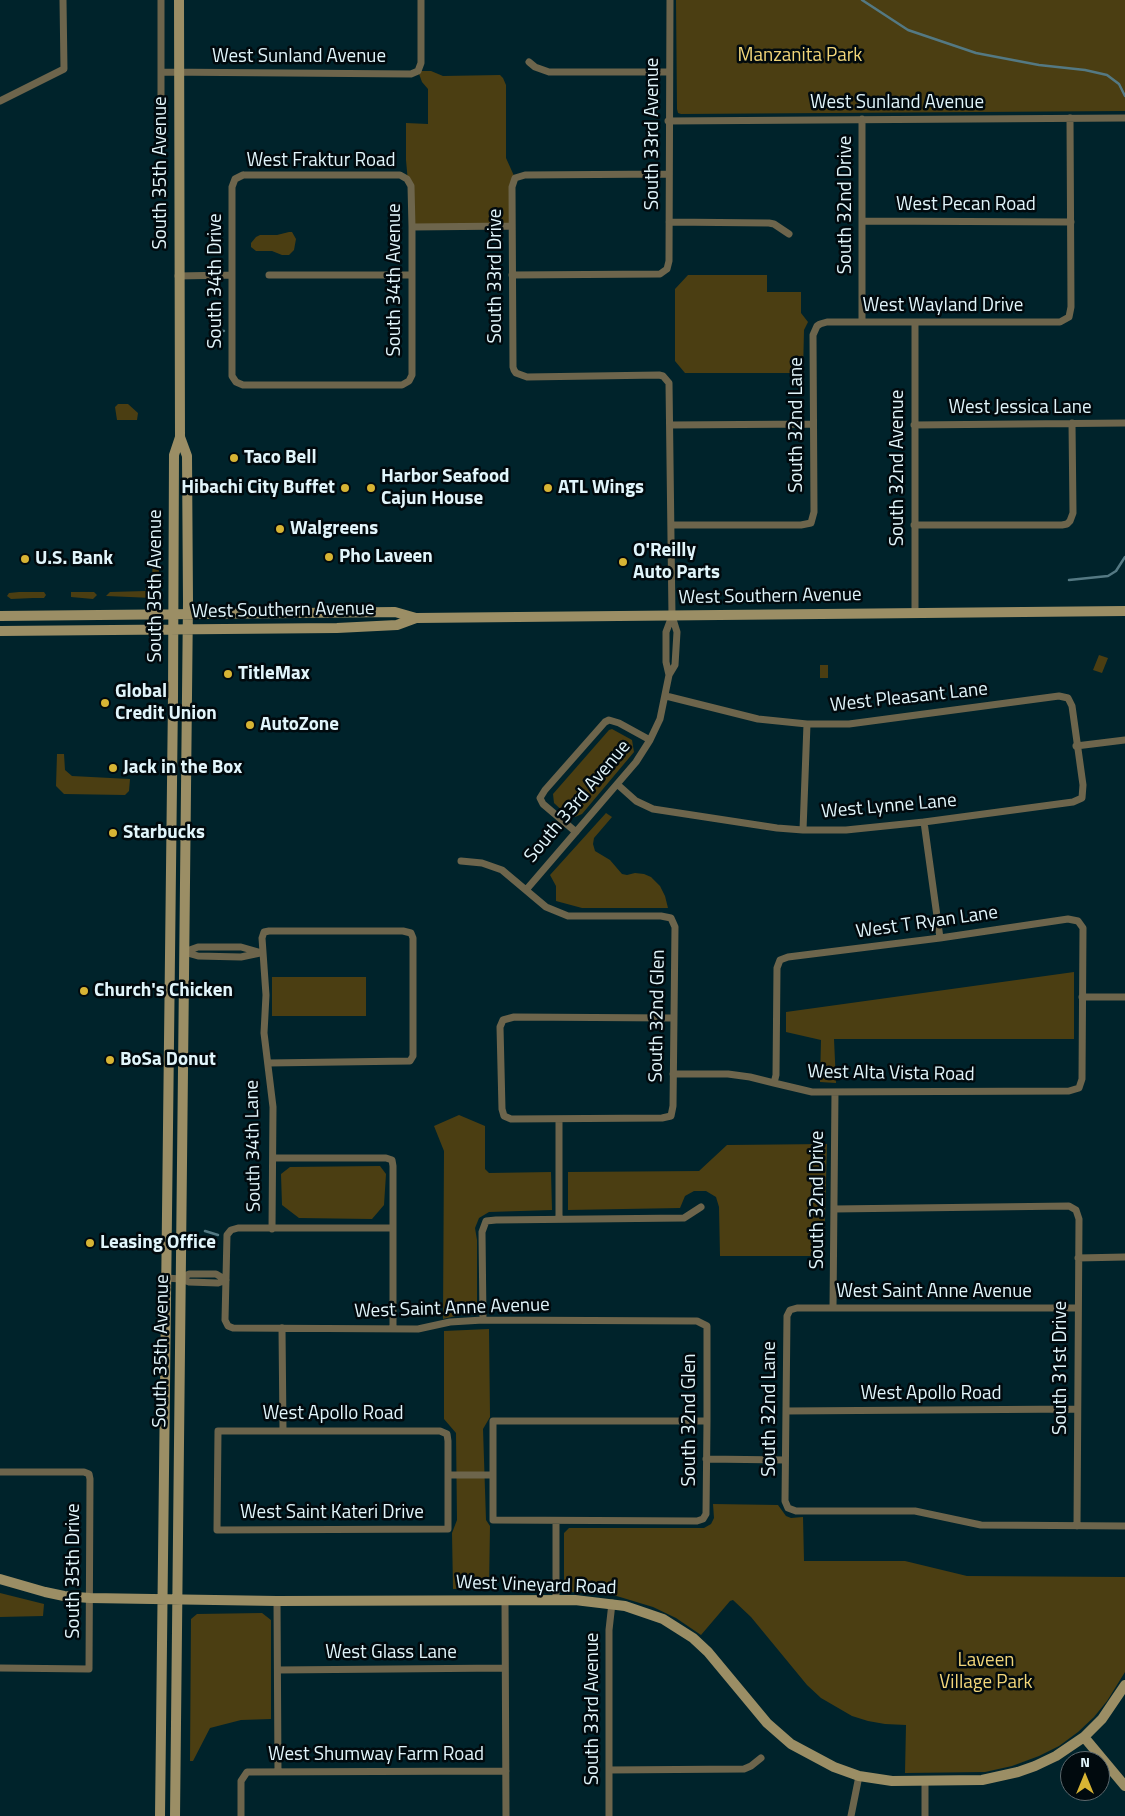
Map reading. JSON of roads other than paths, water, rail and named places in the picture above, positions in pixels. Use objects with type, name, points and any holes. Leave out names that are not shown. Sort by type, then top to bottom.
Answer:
[{"type":"main road","name":"South 35th Avenue","points":[[160,1816],[174,455],[180,437],[178,276],[179,0]]},
{"type":"main road","name":"South 35th Avenue","points":[[175,1816],[187,630],[187,456],[180,437]]},
{"type":"main road","name":"West Southern Avenue","points":[[0,616],[187,616],[395,612],[416,618],[1125,611]]},
{"type":"main road","name":"West Southern Avenue","points":[[0,631],[397,626],[416,618]]},
{"type":"main road","points":[[171,864],[185,864]]},
{"type":"main road","name":"West Vineyard Road","points":[[0,1579],[45,1592],[90,1598],[278,1601],[556,1600],[612,1603],[662,1620],[693,1638],[708,1652],[767,1723],[791,1744],[817,1759],[859,1776],[892,1781],[982,1780],[1035,1766],[1056,1756],[1084,1737],[1102,1720],[1125,1685]]},
{"type":"main road","points":[[1084,1737],[1125,1786]]},
{"type":"street","points":[[0,101],[64,69],[63,0]]},
{"type":"street","points":[[160,0],[161,127]]},
{"type":"street","name":"West Sunland Avenue","points":[[179,72],[411,74],[418,71],[421,63],[421,0]]},
{"type":"street","name":"South 33rd Avenue","points":[[512,274],[660,274],[667,269],[669,261],[668,121],[670,0]]},
{"type":"street","points":[[529,62],[535,67],[549,72],[670,72]]},
{"type":"street","points":[[161,72],[179,72]]},
{"type":"street","points":[[1070,118],[1071,222]]},
{"type":"street","name":"West Sunland Avenue","points":[[668,121],[1125,118]]},
{"type":"street","name":"South 32nd Drive","points":[[862,119],[862,322]]},
{"type":"street","name":"South 33rd Drive","points":[[666,379],[659,375],[527,377],[516,373],[513,367],[512,187],[515,178],[525,175],[668,174]]},
{"type":"street","name":"West Fraktur Road","points":[[235,180],[243,175],[400,175],[407,179]]},
{"type":"street","name":"South 34th Avenue","points":[[407,179],[411,186],[412,227],[412,375],[409,381]]},
{"type":"street","name":"South 34th Drive","points":[[235,180],[232,187],[232,376],[236,382],[243,385],[402,385],[409,381]]},
{"type":"street","name":"West Pecan Road","points":[[862,221],[1071,222]]},
{"type":"street","points":[[669,222],[769,222],[789,234]]},
{"type":"street","name":"West Wayland Drive","points":[[817,326],[827,322],[1060,322],[1069,317],[1071,307],[1071,222]]},
{"type":"street","points":[[412,227],[512,226]]},
{"type":"street","points":[[178,276],[232,275]]},
{"type":"street","points":[[269,276],[412,275]]},
{"type":"street","name":"South 32nd Avenue","points":[[914,322],[915,613]]},
{"type":"street","name":"South 32nd Lane","points":[[671,524],[801,525],[811,523],[814,512],[813,335],[817,326]]},
{"type":"street","name":"South 33rd Avenue","points":[[526,890],[636,762],[650,740],[660,719],[670,675],[666,662],[666,632],[672,616],[670,425],[669,388],[666,379]]},
{"type":"street","points":[[914,526],[1062,525],[1070,521],[1072,513],[1072,423]]},
{"type":"street","name":"West Jessica Lane","points":[[914,425],[1125,423]]},
{"type":"street","points":[[670,425],[813,424]]},
{"type":"street","name":"West Pleasant Lane","points":[[666,696],[758,719],[807,724],[849,724],[1059,696],[1068,698],[1072,706],[1076,746]]},
{"type":"street","points":[[576,832],[543,804],[540,798],[545,790],[593,737],[602,724],[609,720],[619,722],[650,740]]},
{"type":"street","points":[[803,830],[807,724]]},
{"type":"street","points":[[1076,746],[1125,740]]},
{"type":"street","name":"West Lynne Lane","points":[[617,784],[636,801],[653,809],[777,828],[846,830],[924,822],[1073,802],[1082,798],[1083,785],[1076,746]]},
{"type":"street","points":[[924,822],[940,938]]},
{"type":"street","points":[[461,861],[482,863],[502,870],[526,890]]},
{"type":"street","name":"South 32nd Glen","points":[[526,890],[546,907],[568,916],[671,918],[675,927],[673,1106],[671,1116],[662,1118],[559,1119]]},
{"type":"street","name":"West T Ryan Lane","points":[[774,1083],[776,1075],[777,968],[780,960],[1068,918],[1078,921],[1082,928],[1082,997]]},
{"type":"street","name":"South 34th Lane","points":[[268,1062],[410,1061],[413,1056],[413,938],[411,933],[403,931],[264,932],[262,938],[266,994],[264,1033],[273,1107],[272,1228]]},
{"type":"street","points":[[184,952],[198,947],[241,947],[262,953]]},
{"type":"street","points":[[218,947],[218,956]]},
{"type":"street","points":[[184,952],[198,956],[242,957],[262,953]]},
{"type":"street","points":[[1082,997],[1125,997]]},
{"type":"street","name":"West Alta Vista Road","points":[[673,1074],[728,1074],[812,1092],[1069,1091],[1079,1088],[1082,1079],[1082,997]]},
{"type":"street","points":[[559,1219],[559,1119],[511,1119],[504,1116],[502,1108],[500,1027],[503,1020],[514,1018],[673,1018]]},
{"type":"street","name":"South 32nd Drive","points":[[834,1308],[835,1092]]},
{"type":"street","points":[[273,1158],[386,1158],[392,1160],[393,1329]]},
{"type":"street","name":"South 31st Drive","points":[[834,1209],[1069,1206],[1076,1210],[1079,1219],[1077,1526]]},
{"type":"street","points":[[483,1320],[482,1232],[486,1222],[496,1220],[684,1218],[702,1207]]},
{"type":"street","points":[[166,1278],[181,1279],[189,1274],[216,1274],[226,1280],[228,1235],[231,1230],[238,1228],[392,1228]]},
{"type":"street","points":[[1078,1258],[1125,1257]]},
{"type":"street","name":"West Saint Anne Avenue","points":[[226,1280],[225,1320],[228,1326],[233,1328],[418,1329],[450,1322],[483,1320],[697,1321],[707,1326]]},
{"type":"street","name":"West Saint Anne Avenue","points":[[790,1310],[798,1308],[1078,1308]]},
{"type":"street","name":"South 32nd Lane","points":[[790,1310],[787,1316],[785,1460],[785,1501],[788,1508],[796,1511],[915,1511],[981,1525],[1077,1526]]},
{"type":"street","name":"South 32nd Glen","points":[[556,1521],[697,1521],[703,1519],[706,1514],[707,1326]]},
{"type":"street","points":[[282,1328],[283,1430]]},
{"type":"street","name":"West Apollo Road","points":[[786,1411],[1077,1410]]},
{"type":"street","points":[[556,1600],[556,1521],[493,1520],[493,1421],[707,1421]]},
{"type":"street","name":"West Apollo Road","points":[[217,1530],[218,1430],[440,1430],[447,1434],[448,1475]]},
{"type":"street","points":[[706,1459],[785,1460]]},
{"type":"street","name":"South 35th Drive","points":[[0,1472],[84,1472],[89,1474],[90,1669],[0,1668]]},
{"type":"street","points":[[448,1475],[493,1475]]},
{"type":"street","name":"West Saint Kateri Drive","points":[[217,1530],[448,1529],[448,1475]]},
{"type":"street","points":[[1077,1526],[1125,1526]]},
{"type":"street","points":[[505,1600],[506,1816]]},
{"type":"street","points":[[278,1601],[278,1772]]},
{"type":"street","name":"South 33rd Avenue","points":[[609,1816],[609,1630],[612,1603]]},
{"type":"street","name":"West Glass Lane","points":[[278,1670],[505,1668]]},
{"type":"street","points":[[609,1770],[744,1769],[752,1766],[761,1758]]},
{"type":"street","name":"West Shumway Farm Road","points":[[241,1816],[241,1781],[247,1772],[506,1771]]},
{"type":"street","points":[[851,1816],[859,1776]]},
{"type":"street","points":[[925,1781],[925,1816]]},
{"type":"waterway","points":[[862,0],[908,30],[976,53],[1107,75],[1119,84],[1125,96]]},
{"type":"waterway","points":[[214,330],[224,331]]},
{"type":"waterway","points":[[1069,580],[1108,576],[1116,571],[1125,557]]},
{"type":"waterway","points":[[205,1231],[218,1235]]},
{"type":"place","name":"Taco Bell","points":[[234,458]]},
{"type":"place","name":"Hibachi City Buffet","points":[[345,488]]},
{"type":"place","name":"Harbor Seafood Cajun House","points":[[371,488]]},
{"type":"place","name":"ATL Wings","points":[[548,488]]},
{"type":"place","name":"Walgreens","points":[[280,529]]},
{"type":"place","name":"Pho Laveen","points":[[329,557]]},
{"type":"place","name":"U.S. Bank","points":[[25,559]]},
{"type":"place","name":"O'Reilly Auto Parts","points":[[623,562]]},
{"type":"place","name":"TitleMax","points":[[228,674]]},
{"type":"place","name":"Global Credit Union","points":[[105,703]]},
{"type":"place","name":"AutoZone","points":[[250,725]]},
{"type":"place","name":"Jack in the Box","points":[[113,768]]},
{"type":"place","name":"Starbucks","points":[[113,833]]},
{"type":"place","name":"Church's Chicken","points":[[84,991]]},
{"type":"place","name":"BoSa Donut","points":[[110,1060]]},
{"type":"place","name":"Leasing Office","points":[[90,1243]]},
{"type":"park label","name":"Manzanita Park","points":[[800,56]]},
{"type":"park label","name":"Laveen Village Park","points":[[986,1672]]}]
